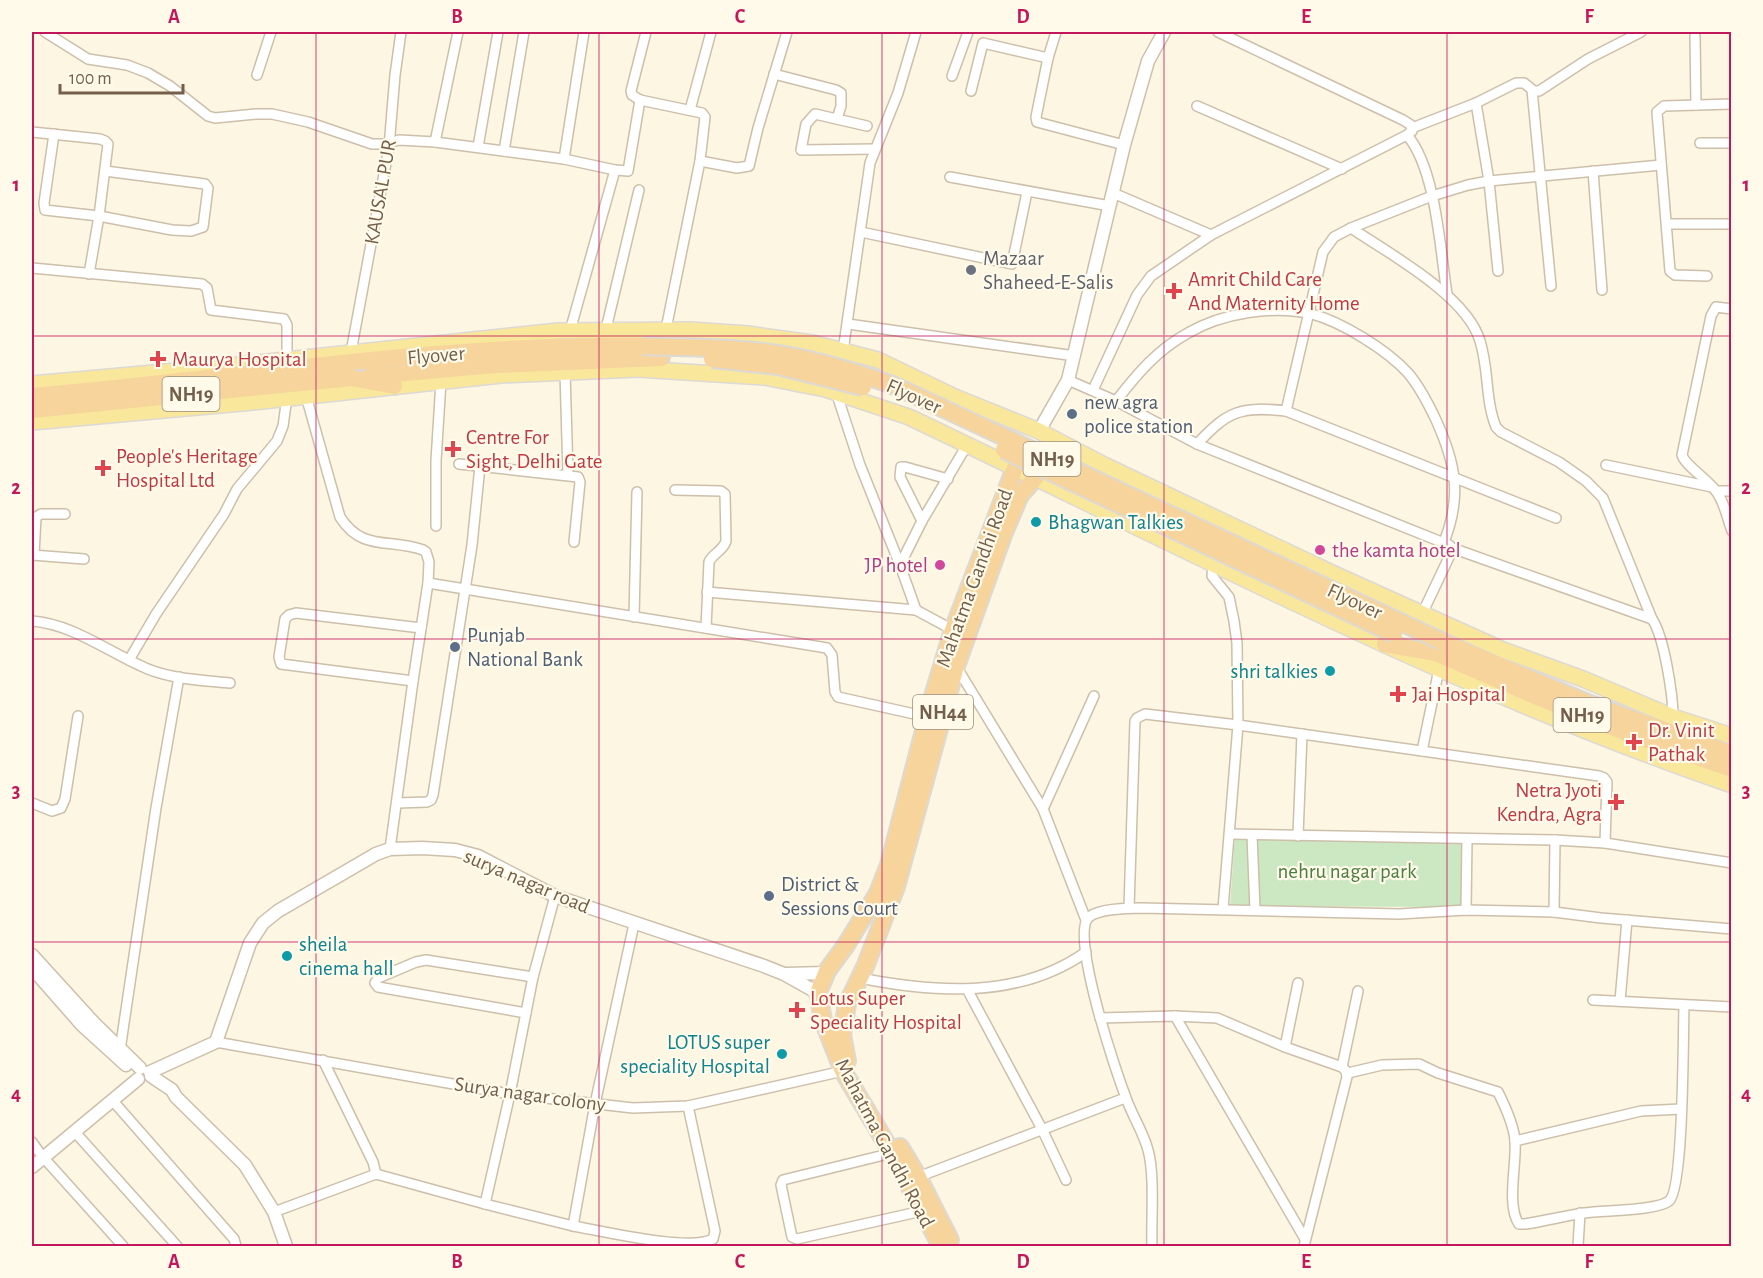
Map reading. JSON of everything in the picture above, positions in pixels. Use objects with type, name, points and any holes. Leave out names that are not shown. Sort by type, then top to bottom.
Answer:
[{"type":"highway","name":"Flyover","points":[[32,396],[446,353],[553,347],[643,346],[736,350],[795,357],[895,386],[1439,654]]},
{"type":"highway","name":"Flyover","points":[[351,378],[496,365],[661,358],[717,359],[778,366],[836,379],[891,396],[1390,640],[1590,704],[1731,754]]},
{"type":"highway","name":"NH19","points":[[32,410],[351,378]]},
{"type":"highway","points":[[351,378],[394,386]]},
{"type":"highway","name":"Mahatma Gandhi Road","points":[[941,1246],[892,1153],[843,1071],[819,999],[826,973],[878,894],[890,865],[953,630],[1015,468]]},
{"type":"highway","name":"Mahatma Gandhi Road","points":[[953,1246],[918,1177],[848,1061],[842,1035],[847,1004],[860,978],[896,887],[956,666],[1002,535],[1020,495],[1036,477]]},
{"type":"highway","name":"NH19","points":[[1439,654],[1530,694],[1628,733],[1731,769]]},
{"type":"highway","points":[[846,945],[869,956]]},
{"type":"highway","points":[[819,999],[832,1009],[847,1004]]},
{"type":"main road","points":[[32,384],[606,329],[690,330],[812,343],[878,360],[955,397],[1039,431],[1080,453],[1334,574],[1503,650],[1583,679],[1673,717],[1731,736]]},
{"type":"main road","points":[[32,422],[501,375],[638,369],[764,377],[836,393],[909,417],[1231,571],[1390,640]]},
{"type":"main road","points":[[982,452],[1002,416]]},
{"type":"main road","points":[[1063,490],[1080,453]]},
{"type":"main road","points":[[1439,654],[1672,764],[1731,785]]},
{"type":"street","points":[[45,32],[88,59],[127,65],[148,73],[170,86],[212,118],[272,114],[308,122],[380,145],[399,140],[435,142],[564,159],[615,170],[629,170],[640,100]]},
{"type":"street","points":[[257,75],[271,32]]},
{"type":"street","name":"KAUSAL PUR","points":[[351,352],[390,142],[394,75],[401,32]]},
{"type":"street","points":[[435,142],[458,32]]},
{"type":"street","points":[[478,147],[498,32]]},
{"type":"street","points":[[504,151],[524,32]]},
{"type":"street","points":[[564,159],[581,32]]},
{"type":"street","points":[[646,32],[631,91],[632,95],[640,100],[690,110],[705,116],[700,161],[666,329]]},
{"type":"street","points":[[690,110],[711,32]]},
{"type":"street","points":[[700,161],[737,168],[749,166],[787,32]]},
{"type":"street","points":[[843,351],[870,163],[898,93],[916,32]]},
{"type":"street","points":[[952,76],[968,32]]},
{"type":"street","points":[[1056,32],[1048,58],[1036,117],[1037,122],[1124,145]]},
{"type":"street","points":[[1039,431],[1068,380],[1124,145],[1148,61],[1163,32]]},
{"type":"street","points":[[1218,32],[1410,124],[1410,132],[1424,162],[1432,196],[1447,294]]},
{"type":"street","points":[[1093,390],[1143,284],[1151,276],[1211,235],[1410,132],[1519,82],[1525,83],[1537,92],[1543,90],[1588,59],[1641,32]]},
{"type":"street","points":[[1695,36],[1696,105]]},
{"type":"street","points":[[971,91],[981,44],[984,42],[1048,58]]},
{"type":"street","points":[[774,74],[841,93],[841,106],[837,119]]},
{"type":"street","points":[[1532,90],[1551,286]]},
{"type":"street","points":[[1476,103],[1489,181],[1497,271]]},
{"type":"street","points":[[1707,276],[1671,273],[1658,109],[1664,106],[1731,104]]},
{"type":"street","points":[[1197,106],[1342,169]]},
{"type":"street","points":[[867,126],[815,114],[806,124],[801,150],[875,149]]},
{"type":"street","points":[[32,132],[105,141],[108,144],[99,216],[88,274]]},
{"type":"street","points":[[54,134],[44,209],[185,231],[200,230],[205,225],[208,188],[205,184],[105,171]]},
{"type":"street","points":[[1700,143],[1731,143]]},
{"type":"street","points":[[1286,411],[1323,252],[1334,237],[1432,196],[1489,181],[1661,165]]},
{"type":"street","points":[[570,331],[615,170]]},
{"type":"street","points":[[1593,171],[1602,290]]},
{"type":"street","points":[[950,177],[1110,206]]},
{"type":"street","points":[[606,329],[639,190]]},
{"type":"street","points":[[861,232],[1012,264],[1027,192]]},
{"type":"street","points":[[1113,193],[1211,235]]},
{"type":"street","points":[[1666,224],[1731,224]]},
{"type":"street","points":[[1351,228],[1447,294],[1464,312],[1478,333],[1496,427],[1501,432],[1570,470],[1586,481],[1603,498],[1656,627],[1663,650],[1673,717]]},
{"type":"street","points":[[32,268],[200,284],[207,288],[211,310],[284,319],[287,325],[287,359]]},
{"type":"street","points":[[1731,309],[1717,306],[1712,311],[1682,450],[1683,460],[1701,474],[1726,502],[1731,531]]},
{"type":"street","points":[[1116,401],[1149,361],[1173,341],[1201,326],[1220,320],[1262,312],[1310,314],[1334,322],[1375,346],[1407,372],[1423,394],[1441,432],[1455,478],[1455,504],[1448,545],[1451,553],[1422,614]]},
{"type":"street","points":[[848,324],[1075,356]]},
{"type":"street","points":[[565,372],[568,475]]},
{"type":"street","points":[[1068,380],[1116,401],[1197,444],[1448,545],[1652,619]]},
{"type":"street","points":[[436,526],[436,461],[441,381]]},
{"type":"street","points":[[836,393],[860,465],[916,610]]},
{"type":"street","points":[[306,396],[340,517],[345,524],[355,535],[368,540],[423,550],[429,562],[428,583],[412,681],[390,849]]},
{"type":"street","points":[[129,660],[156,614],[224,514],[237,489],[277,441],[283,426],[287,397]]},
{"type":"street","points":[[1197,444],[1215,425],[1241,410],[1286,411],[1556,518]]},
{"type":"street","points":[[900,565],[922,521],[967,445]]},
{"type":"street","points":[[459,464],[578,477],[580,482],[574,542]]},
{"type":"street","points":[[1606,465],[1731,491]]},
{"type":"street","points":[[397,803],[427,802],[432,798],[465,589],[480,466]]},
{"type":"street","points":[[922,521],[900,477],[900,469],[903,467],[914,469],[948,479]]},
{"type":"street","points":[[675,490],[721,491],[725,494],[726,542],[709,562],[706,628]]},
{"type":"street","points":[[634,617],[637,492]]},
{"type":"street","points":[[65,514],[41,514],[36,518],[33,555],[84,559]]},
{"type":"street","points":[[1214,563],[1212,576],[1226,592],[1230,601],[1236,633],[1238,725],[1223,909]]},
{"type":"street","points":[[1226,592],[1231,571]]},
{"type":"street","points":[[428,583],[827,648],[832,655],[835,692],[838,697],[928,717]]},
{"type":"street","points":[[707,592],[916,610],[953,630]]},
{"type":"street","points":[[412,681],[280,664],[285,619],[296,613],[421,628]]},
{"type":"street","points":[[32,621],[67,629],[150,670],[179,677],[230,683]]},
{"type":"street","points":[[1422,752],[1439,654]]},
{"type":"street","points":[[956,666],[1043,809],[1086,920],[1086,952],[1100,1018],[1125,1098],[1149,1153],[1152,1246]]},
{"type":"street","points":[[120,1050],[156,808],[179,677]]},
{"type":"street","points":[[1043,809],[1094,696]]},
{"type":"street","points":[[1130,908],[1137,718],[1141,715],[1152,714],[1238,725],[1604,778],[1607,786],[1605,843]]},
{"type":"street","points":[[32,803],[52,811],[61,808],[78,716]]},
{"type":"street","points":[[1298,836],[1302,734]]},
{"type":"street","points":[[1712,763],[1731,779]]},
{"type":"street","points":[[1230,834],[1555,840],[1605,843],[1731,863]]},
{"type":"street","points":[[1252,835],[1255,910]]},
{"type":"street","points":[[1466,910],[1467,839]]},
{"type":"street","points":[[1554,912],[1555,840]]},
{"type":"street","name":"surya nagar road","points":[[216,1042],[250,943],[263,923],[302,896],[390,849],[455,850],[478,856],[555,896],[784,974],[819,999]]},
{"type":"street","points":[[485,1204],[533,977],[555,896]]},
{"type":"street","points":[[1086,920],[1091,915],[1130,908],[1399,914],[1466,910],[1554,912],[1731,929]]},
{"type":"street","points":[[1620,1001],[1627,920]]},
{"type":"street","points":[[573,1226],[595,1104],[634,924]]},
{"type":"street","points":[[860,978],[897,985],[967,989],[1019,982],[1048,974],[1086,952]]},
{"type":"street","points":[[32,955],[143,1075]]},
{"type":"street","points":[[526,1013],[378,987],[375,983],[378,978],[426,960],[533,977]]},
{"type":"street","points":[[32,968],[82,1025],[143,1075],[172,1090],[176,1097],[239,1159],[254,1178],[274,1212],[286,1246]]},
{"type":"street","points":[[784,974],[826,973]]},
{"type":"street","points":[[1285,1047],[1298,983]]},
{"type":"street","points":[[967,989],[1042,1129],[1066,1180]]},
{"type":"street","points":[[1305,1243],[1345,1070],[1358,991]]},
{"type":"street","points":[[1593,1000],[1731,1007]]},
{"type":"street","points":[[1100,1018],[1209,1017],[1222,1020],[1345,1070],[1382,1065],[1419,1064],[1438,1073],[1495,1090],[1507,1113],[1515,1141],[1513,1199],[1516,1219],[1519,1224],[1526,1224],[1580,1213],[1656,1206],[1672,1198],[1677,1174],[1684,1006]]},
{"type":"street","points":[[1175,1016],[1305,1243]]},
{"type":"street","points":[[32,1167],[36,1152],[87,1112],[143,1075],[216,1042]]},
{"type":"street","name":"Surya nagar colony","points":[[216,1042],[510,1094],[633,1108],[688,1106],[843,1071]]},
{"type":"street","points":[[323,1060],[373,1162],[376,1174]]},
{"type":"street","points":[[36,1152],[74,1131],[143,1075]]},
{"type":"street","points":[[918,1177],[1125,1098]]},
{"type":"street","points":[[113,1101],[234,1239],[236,1246]]},
{"type":"street","points":[[274,1212],[376,1174],[485,1204],[652,1243],[711,1241],[715,1236],[688,1106]]},
{"type":"street","points":[[1515,1141],[1641,1111],[1681,1109]]},
{"type":"street","points":[[74,1131],[177,1246]]},
{"type":"street","points":[[36,1152],[123,1246]]},
{"type":"street","points":[[892,1153],[783,1180],[781,1185],[792,1237],[797,1239],[922,1211]]},
{"type":"street","points":[[1578,1246],[1580,1213]]},
{"type":"green space","name":"nehru nagar park","points":[[1235,835],[1463,835],[1461,907],[1230,906]]},
{"type":"place","name":"Mazaar Shaheed-E-Salis","points":[[971,270]]},
{"type":"place","name":"Amrit Child Care And Maternity Home","points":[[1174,291]]},
{"type":"place","name":"Maurya Hospital","points":[[158,359]]},
{"type":"place","name":"new agra police station","points":[[1072,414]]},
{"type":"place","name":"Centre For Sight, Delhi Gate","points":[[453,449]]},
{"type":"place","name":"People's Heritage Hospital Ltd","points":[[103,468]]},
{"type":"place","name":"Bhagwan Talkies","points":[[1036,522]]},
{"type":"place","name":"the kamta hotel","points":[[1320,550]]},
{"type":"place","name":"JP hotel","points":[[940,565]]},
{"type":"place","name":"Punjab National Bank","points":[[455,647]]},
{"type":"place","name":"shri talkies","points":[[1330,671]]},
{"type":"place","name":"Jai Hospital","points":[[1398,694]]},
{"type":"place","name":"Dr. Vinit Pathak","points":[[1634,742]]},
{"type":"place","name":"Netra Jyoti Kendra, Agra","points":[[1616,802]]},
{"type":"place","name":"District & Sessions Court","points":[[769,896]]},
{"type":"place","name":"sheila cinema hall","points":[[287,956]]},
{"type":"place","name":"Lotus Super Speciality Hospital","points":[[797,1010]]},
{"type":"place","name":"LOTUS super speciality Hospital","points":[[782,1054]]}]
